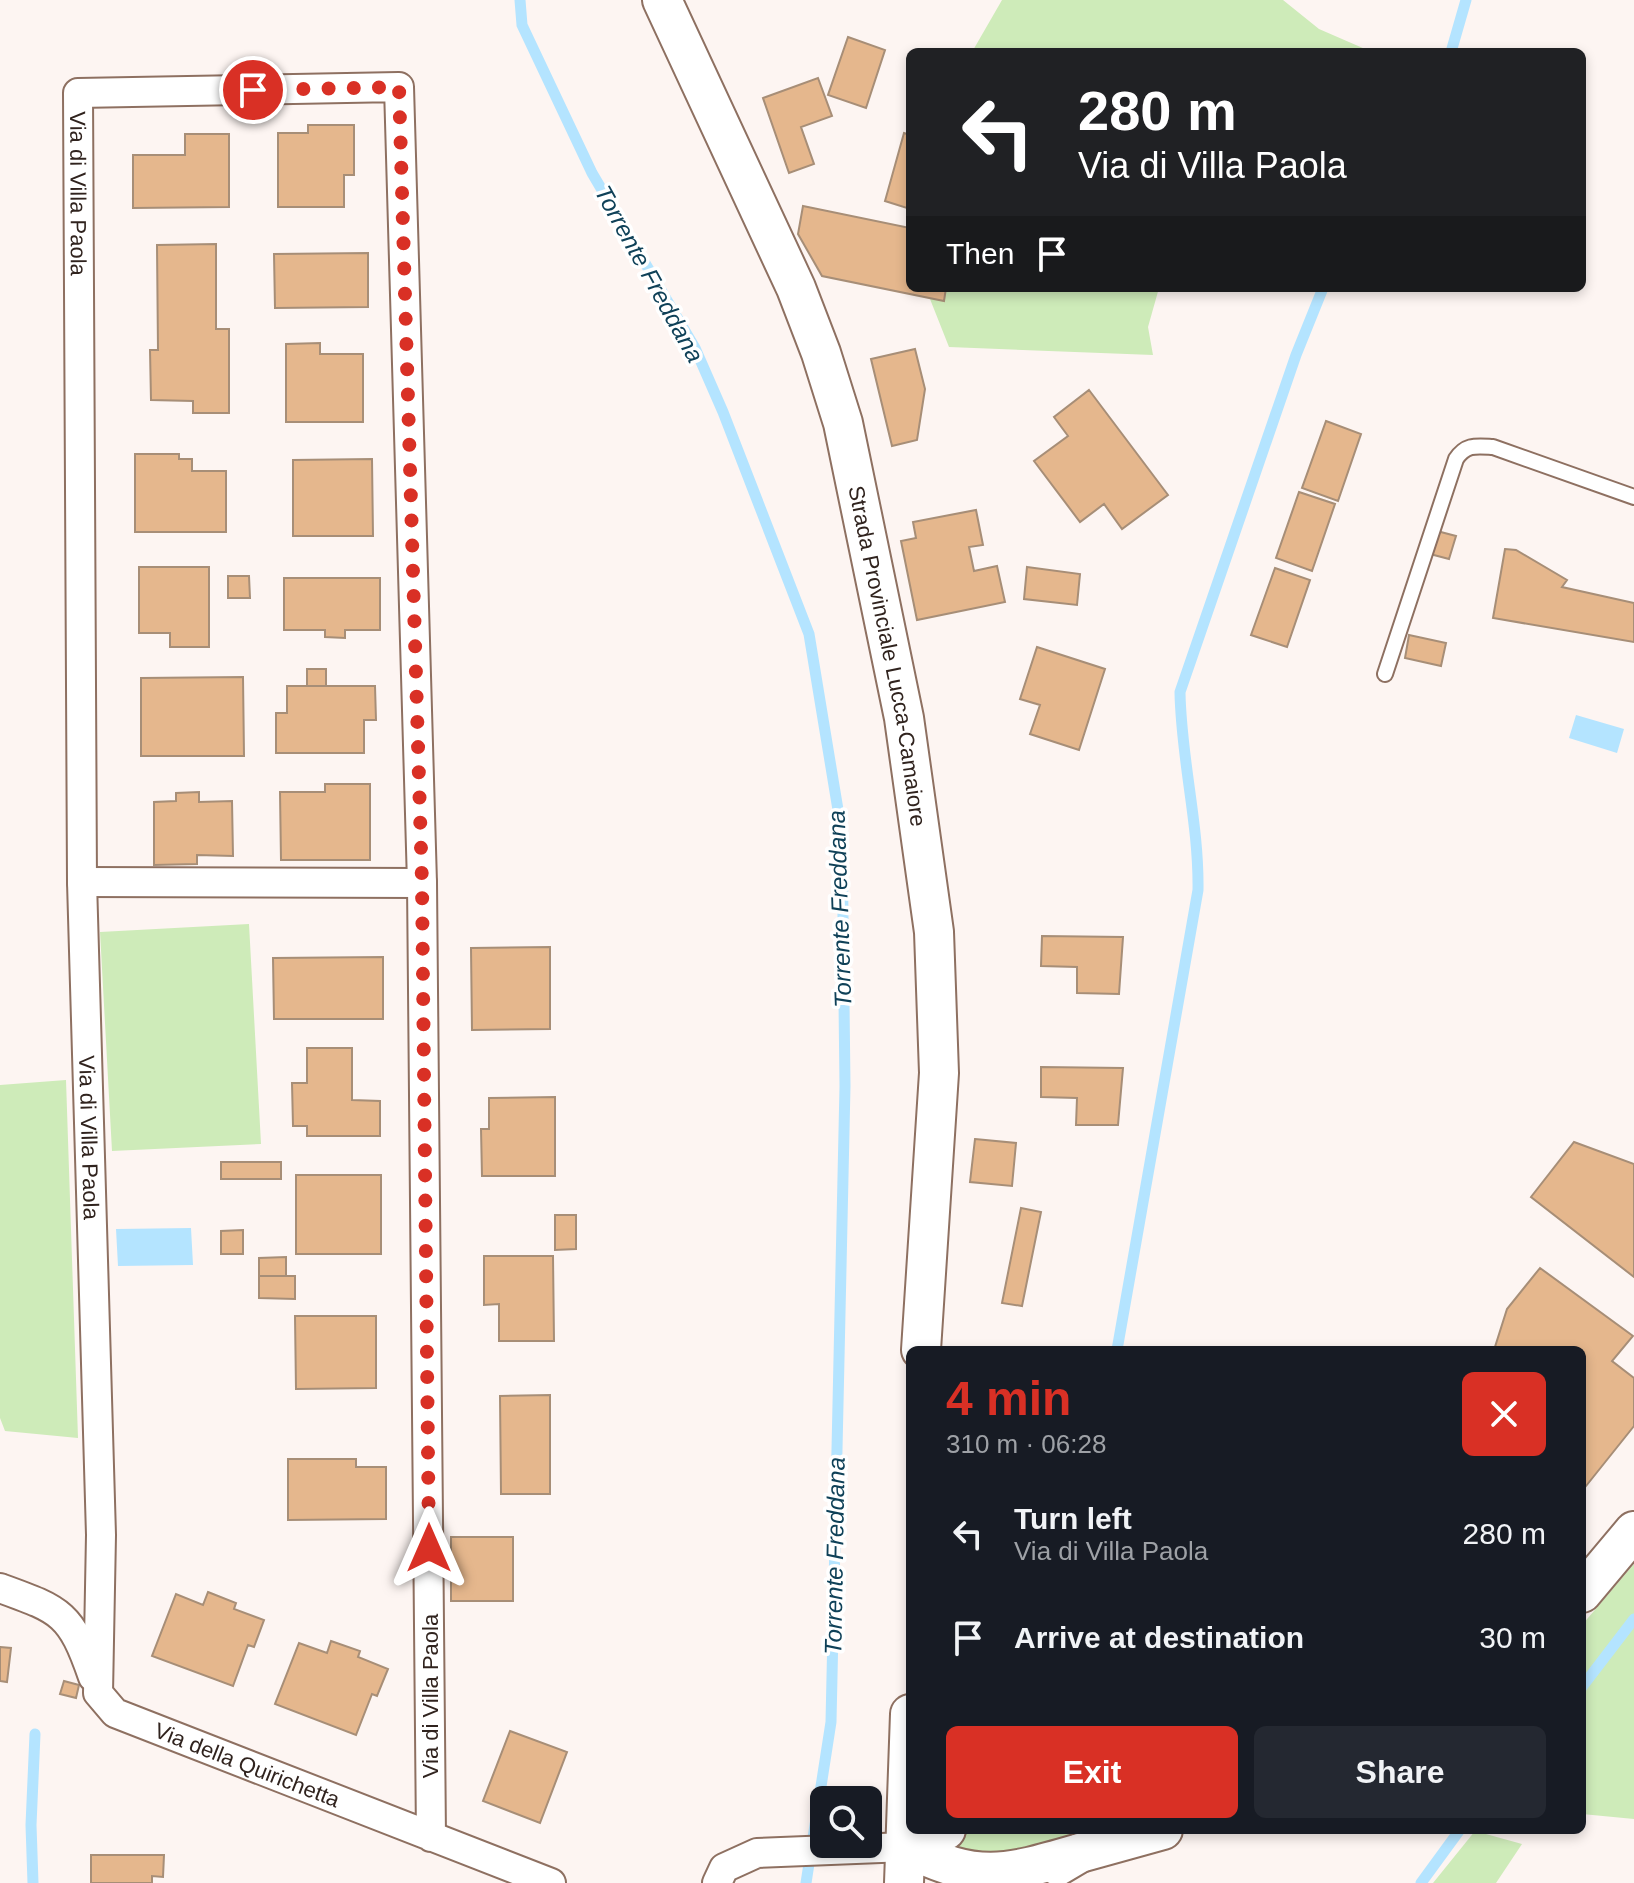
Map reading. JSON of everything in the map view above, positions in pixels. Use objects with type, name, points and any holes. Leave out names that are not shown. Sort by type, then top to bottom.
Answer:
[{"type":"main road","name":"Strada Provinciale Lucca-Camaiore","points":[[662,0],[796,288],[821,353],[843,423],[904,718],[934,932],[938,1058],[921,1346]]},
{"type":"main road","points":[[1586,1588],[1634,1531]]},
{"type":"main road","points":[[905,1865],[906,1834]]},
{"type":"main road","points":[[905,1865],[941,1834]]},
{"type":"main road","points":[[905,1865],[995,1875],[1149,1834]]},
{"type":"main road","points":[[1032,1883],[1080,1853]]},
{"type":"street","name":"Via di Villa Paola","points":[[98,1693],[101,1535],[82,882],[78,93],[399,87],[422,883],[431,1837]]},
{"type":"street","points":[[82,882],[422,883]]},
{"type":"street","points":[[0,1588],[52,1607],[75,1632],[98,1693]]},
{"type":"street","name":"Via della Quirichetta","points":[[98,1693],[115,1713],[551,1883]]},
{"type":"street","points":[[717,1883],[724,1868],[757,1853],[862,1850],[905,1865]]},
{"type":"lane","points":[[1385,674],[1456,459],[1463,449],[1473,445],[1493,447],[1634,497]]},
{"type":"green space","points":[[1002,0],[1283,0],[1319,29],[1363,48],[974,48]]},
{"type":"green space","points":[[931,292],[1158,292],[1148,327],[1153,355],[949,347],[930,299]]},
{"type":"green space","points":[[249,924],[261,1144],[112,1151],[100,932]]},
{"type":"green space","points":[[66,1080],[78,1438],[5,1431],[0,1418],[0,1085]]},
{"type":"green space","points":[[1634,1564],[1634,1819],[1586,1814],[1586,1620]]},
{"type":"green space","points":[[962,1834],[1085,1834],[991,1864],[946,1845]]},
{"type":"green space","points":[[1473,1834],[1486,1834],[1522,1844],[1496,1883],[1433,1883]]},
{"type":"water","points":[[1576,715],[1624,729],[1617,753],[1569,738]]},
{"type":"water","points":[[191,1228],[193,1265],[118,1266],[116,1229]]},
{"type":"building","points":[[848,37],[885,50],[866,108],[828,95]]},
{"type":"building","points":[[818,78],[832,116],[801,127],[814,164],[789,173],[763,98]]},
{"type":"building","points":[[308,125],[354,125],[354,175],[344,175],[344,207],[278,207],[278,133],[308,133]]},
{"type":"building","points":[[904,133],[906,208],[885,201]]},
{"type":"building","points":[[185,134],[229,134],[229,207],[133,208],[133,155],[185,155]]},
{"type":"building","points":[[803,206],[906,227],[906,292],[945,292],[944,301],[822,276],[798,234]]},
{"type":"building","points":[[216,244],[216,329],[229,329],[229,413],[193,413],[193,401],[151,400],[150,350],[158,350],[157,245]]},
{"type":"building","points":[[368,253],[368,307],[275,308],[274,254]]},
{"type":"building","points":[[320,343],[320,354],[363,354],[363,422],[286,422],[286,344]]},
{"type":"building","points":[[915,349],[925,389],[917,440],[892,446],[871,359]]},
{"type":"building","points":[[1089,390],[1168,495],[1122,529],[1104,504],[1080,522],[1034,461],[1068,436],[1054,417]]},
{"type":"building","points":[[1326,421],[1361,434],[1338,501],[1302,488]]},
{"type":"building","points":[[135,454],[179,454],[179,459],[192,459],[192,471],[226,471],[226,532],[135,532]]},
{"type":"building","points":[[372,459],[373,536],[293,536],[293,460]]},
{"type":"building","points":[[1299,492],[1335,504],[1312,571],[1276,558]]},
{"type":"building","points":[[976,510],[983,545],[969,547],[974,571],[997,566],[1005,602],[917,620],[901,541],[916,538],[913,522]]},
{"type":"building","points":[[1437,531],[1456,536],[1449,559],[1430,554]]},
{"type":"building","points":[[1505,549],[1516,550],[1567,580],[1562,587],[1634,603],[1634,642],[1493,618]]},
{"type":"building","points":[[139,567],[209,567],[209,647],[170,647],[170,633],[139,633]]},
{"type":"building","points":[[1027,567],[1080,574],[1077,605],[1024,599]]},
{"type":"building","points":[[1275,568],[1310,580],[1287,647],[1251,635]]},
{"type":"building","points":[[228,576],[249,576],[250,598],[228,598]]},
{"type":"building","points":[[284,578],[380,578],[380,630],[345,630],[345,638],[325,637],[325,630],[284,630]]},
{"type":"building","points":[[1409,635],[1446,643],[1441,666],[1405,658]]},
{"type":"building","points":[[1037,647],[1105,669],[1079,750],[1030,734],[1040,705],[1020,699]]},
{"type":"building","points":[[307,669],[326,669],[326,686],[307,686]]},
{"type":"building","points":[[243,677],[244,756],[141,756],[141,678]]},
{"type":"building","points":[[287,686],[375,686],[376,720],[364,720],[364,753],[276,753],[276,713],[287,713]]},
{"type":"building","points":[[325,784],[370,784],[370,860],[281,860],[280,792],[325,792]]},
{"type":"building","points":[[199,792],[199,802],[232,801],[233,856],[197,855],[197,864],[154,865],[154,802],[176,801],[176,793]]},
{"type":"building","points":[[1042,936],[1123,937],[1119,994],[1077,993],[1077,967],[1041,966]]},
{"type":"building","points":[[550,947],[550,1029],[472,1030],[471,948]]},
{"type":"building","points":[[383,957],[383,1019],[274,1019],[273,958]]},
{"type":"building","points":[[307,1048],[352,1048],[352,1100],[380,1101],[380,1136],[307,1136],[307,1126],[293,1126],[292,1083],[307,1083]]},
{"type":"building","points":[[1041,1067],[1123,1068],[1118,1125],[1076,1125],[1077,1098],[1041,1097]]},
{"type":"building","points":[[555,1097],[555,1176],[482,1176],[481,1129],[489,1129],[489,1098]]},
{"type":"building","points":[[975,1139],[1016,1143],[1012,1186],[970,1182]]},
{"type":"building","points":[[1574,1142],[1634,1164],[1634,1277],[1531,1197]]},
{"type":"building","points":[[221,1162],[281,1162],[281,1179],[221,1179]]},
{"type":"building","points":[[296,1175],[381,1175],[381,1254],[296,1254]]},
{"type":"building","points":[[1021,1208],[1041,1212],[1022,1306],[1002,1303]]},
{"type":"building","points":[[555,1215],[576,1215],[576,1249],[555,1250]]},
{"type":"building","points":[[243,1230],[243,1254],[221,1254],[221,1231]]},
{"type":"building","points":[[484,1256],[553,1256],[554,1341],[499,1341],[499,1304],[484,1305]]},
{"type":"building","points":[[286,1257],[286,1276],[259,1276],[259,1258]]},
{"type":"building","points":[[1540,1268],[1633,1336],[1612,1361],[1634,1378],[1634,1426],[1586,1486],[1586,1346],[1495,1346],[1507,1309]]},
{"type":"building","points":[[259,1276],[295,1276],[295,1299],[259,1298]]},
{"type":"building","points":[[295,1316],[376,1316],[376,1388],[296,1389]]},
{"type":"building","points":[[550,1395],[550,1494],[501,1494],[500,1396]]},
{"type":"building","points":[[288,1459],[356,1459],[356,1467],[386,1467],[386,1519],[288,1520]]},
{"type":"building","points":[[451,1537],[513,1537],[513,1601],[451,1601]]},
{"type":"building","points":[[208,1592],[236,1603],[234,1609],[264,1620],[254,1647],[248,1645],[233,1686],[152,1656],[176,1594],[203,1605]]},
{"type":"building","points":[[331,1641],[360,1651],[358,1657],[388,1669],[377,1696],[372,1694],[356,1735],[275,1704],[299,1643],[327,1653]]},
{"type":"building","points":[[0,1647],[11,1648],[7,1682],[0,1681]]},
{"type":"building","points":[[64,1681],[79,1685],[76,1698],[60,1694]]},
{"type":"building","points":[[510,1731],[567,1752],[540,1823],[483,1801]]},
{"type":"building","points":[[91,1855],[164,1855],[163,1877],[152,1876],[152,1883],[91,1883]]},
{"type":"waterway","name":"Torrente Freddana","points":[[520,0],[522,25],[592,173],[695,348],[809,634],[842,834],[845,1086],[831,1722],[806,1883]]},
{"type":"waterway","points":[[1452,48],[1466,0]]},
{"type":"waterway","points":[[1118,1346],[1198,890],[1196,840],[1180,692],[1296,355],[1321,292]]},
{"type":"waterway","points":[[1586,1682],[1634,1619]]},
{"type":"waterway","points":[[33,1883],[31,1825],[35,1734]]},
{"type":"waterway","points":[[1421,1883],[1457,1834]]},
{"type":"route","points":[[253,90],[399,87],[422,883],[429,1548]]}]
